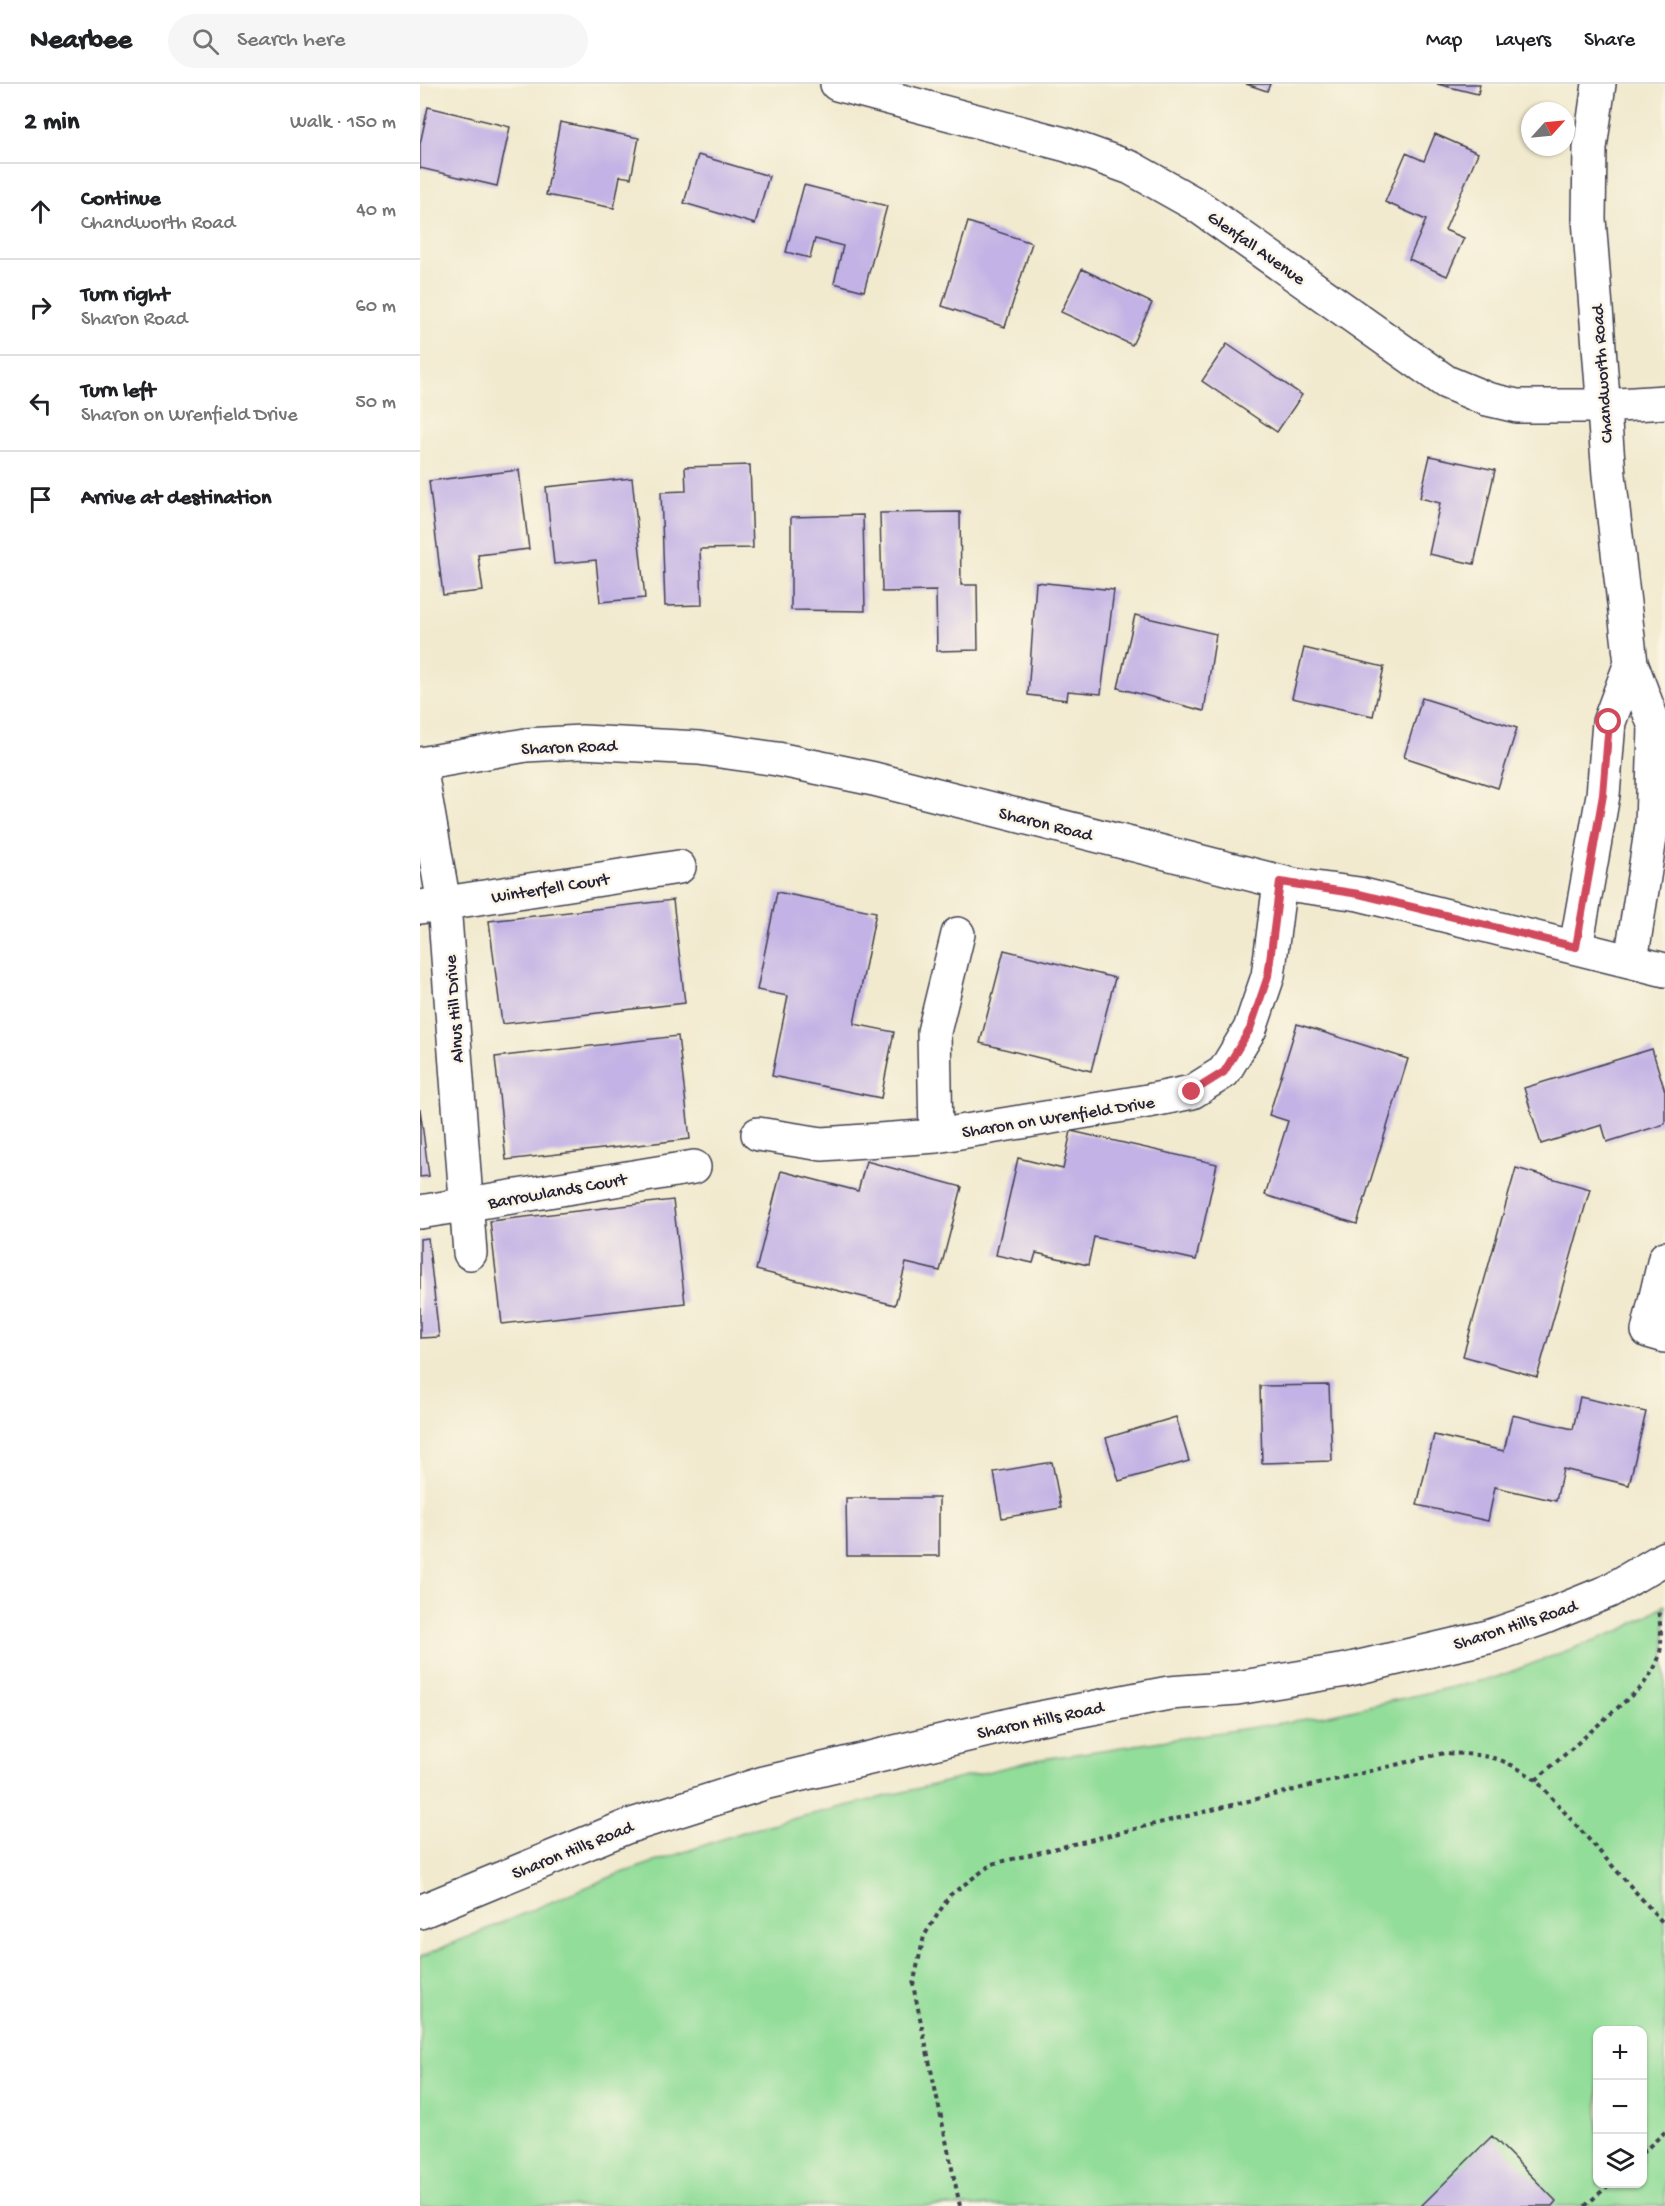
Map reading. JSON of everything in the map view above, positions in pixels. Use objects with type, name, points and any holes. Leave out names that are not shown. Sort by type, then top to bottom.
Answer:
[{"type":"street","name":"Glenfall Avenue","points":[[837,84],[1067,145],[1131,168],[1204,210],[1446,382],[1477,395],[1517,406],[1603,406],[1665,402]]},
{"type":"street","name":"Chandworth Road","points":[[1599,84],[1590,148],[1589,219],[1609,475],[1631,663],[1655,727],[1652,825],[1630,961]]},
{"type":"street","name":"Chandworth Road","points":[[1576,947],[1603,795],[1609,722],[1631,663]]},
{"type":"street","name":"Sharon Road","points":[[420,765],[526,745],[582,742],[699,748],[777,759],[874,779],[1280,882],[1359,894],[1665,970]]},
{"type":"street","name":"Alnus Hill Drive","points":[[420,765],[432,905],[468,1205],[470,1253]]},
{"type":"street","name":"Winterfell Court","points":[[432,905],[680,867]]},
{"type":"street","name":"Sharon on Wrenfield Drive","points":[[758,1134],[822,1144],[936,1136],[1192,1092],[1224,1072],[1250,1029],[1268,976],[1280,882]]},
{"type":"street","name":"Sharon on Wrenfield Drive","points":[[936,1136],[933,1032],[958,934]]},
{"type":"street","name":"Barrowlands Court","points":[[420,1212],[694,1167]]},
{"type":"street","points":[[1665,1258],[1648,1331],[1665,1336]]},
{"type":"street","name":"Sharon Hills Road","points":[[420,1912],[627,1827],[764,1783],[1030,1720],[1169,1693],[1237,1688],[1346,1670],[1488,1637],[1609,1591],[1665,1558]]},
{"type":"path","points":[[1536,1780],[1641,1687],[1654,1672],[1660,1658],[1662,1632],[1658,1609]]},
{"type":"path","points":[[960,2206],[913,1985],[924,1936],[950,1895],[992,1864],[1444,1753],[1487,1755],[1514,1765],[1536,1780],[1665,1925]]},
{"type":"path","points":[[1647,2148],[1665,2132]]},
{"type":"path","points":[[1585,2206],[1605,2188]]},
{"type":"green space","points":[[1665,1605],[1665,2206],[420,2206],[420,1957],[613,1876],[755,1828],[1036,1760],[1320,1717],[1497,1677],[1624,1629]]},
{"type":"building","points":[[1246,84],[1270,84],[1267,91]]},
{"type":"building","points":[[1437,84],[1480,84],[1478,94]]},
{"type":"building","points":[[428,107],[510,127],[497,186],[420,168],[420,144]]},
{"type":"building","points":[[560,122],[639,138],[631,178],[620,176],[614,208],[546,195]]},
{"type":"building","points":[[1435,134],[1478,153],[1445,230],[1464,238],[1447,276],[1409,259],[1426,220],[1385,202],[1406,153],[1424,161]]},
{"type":"building","points":[[698,155],[769,176],[755,224],[684,203]]},
{"type":"building","points":[[804,185],[887,206],[864,291],[834,283],[843,246],[815,239],[810,258],[786,252]]},
{"type":"building","points":[[968,222],[1032,243],[1005,327],[942,306]]},
{"type":"building","points":[[1082,269],[1152,303],[1132,345],[1061,312]]},
{"type":"building","points":[[1227,344],[1302,395],[1277,432],[1202,381]]},
{"type":"building","points":[[1430,456],[1495,470],[1474,564],[1429,554],[1440,503],[1420,498]]},
{"type":"building","points":[[750,465],[753,548],[700,549],[702,605],[665,606],[661,492],[686,491],[685,467]]},
{"type":"building","points":[[519,470],[529,549],[478,555],[483,591],[443,595],[429,481]]},
{"type":"building","points":[[632,478],[645,598],[600,602],[596,560],[554,564],[546,487]]},
{"type":"building","points":[[960,512],[961,585],[977,585],[978,650],[937,651],[936,591],[882,592],[880,513]]},
{"type":"building","points":[[863,515],[865,611],[791,610],[791,517]]},
{"type":"building","points":[[1036,582],[1114,590],[1101,694],[1068,691],[1067,700],[1028,695]]},
{"type":"building","points":[[1135,615],[1216,634],[1204,711],[1118,688]]},
{"type":"building","points":[[1304,648],[1384,667],[1373,716],[1292,698]]},
{"type":"building","points":[[1422,698],[1517,728],[1498,788],[1404,757]]},
{"type":"building","points":[[777,892],[876,912],[854,1024],[894,1032],[881,1098],[772,1076],[788,996],[757,990]]},
{"type":"building","points":[[673,900],[685,1003],[502,1024],[489,921]]},
{"type":"building","points":[[1004,950],[1115,978],[1091,1071],[980,1043]]},
{"type":"building","points":[[1297,1024],[1408,1059],[1357,1224],[1265,1195],[1288,1121],[1269,1115]]},
{"type":"building","points":[[678,1036],[690,1139],[506,1160],[495,1057]]},
{"type":"building","points":[[1652,1049],[1665,1091],[1665,1124],[1607,1142],[1602,1125],[1541,1144],[1524,1088]]},
{"type":"building","points":[[420,1109],[429,1176],[420,1177]]},
{"type":"building","points":[[1071,1131],[1217,1164],[1196,1260],[1094,1237],[1088,1265],[1036,1253],[1033,1263],[996,1255],[1018,1158],[1063,1169]]},
{"type":"building","points":[[866,1161],[962,1187],[940,1271],[906,1263],[895,1305],[756,1270],[781,1171],[858,1191]]},
{"type":"building","points":[[1516,1168],[1590,1189],[1537,1377],[1463,1356]]},
{"type":"building","points":[[673,1200],[685,1303],[502,1324],[490,1221]]},
{"type":"building","points":[[428,1238],[439,1337],[420,1338],[420,1239]]},
{"type":"building","points":[[1329,1385],[1332,1461],[1262,1463],[1260,1386]]},
{"type":"building","points":[[1580,1397],[1646,1412],[1629,1485],[1563,1469],[1556,1501],[1495,1487],[1488,1521],[1417,1505],[1434,1435],[1504,1451],[1512,1415],[1573,1429]]},
{"type":"building","points":[[1176,1417],[1189,1461],[1119,1481],[1106,1438]]},
{"type":"building","points":[[1052,1462],[1061,1508],[1002,1518],[994,1472]]},
{"type":"building","points":[[846,1498],[939,1498],[939,1556],[847,1556]]},
{"type":"building","points":[[1492,2136],[1556,2201],[1552,2206],[1421,2206]]},
{"type":"route","points":[[1192,1092],[1224,1072],[1250,1029],[1268,976],[1280,882],[1359,894],[1576,947],[1603,795],[1609,722]]}]
